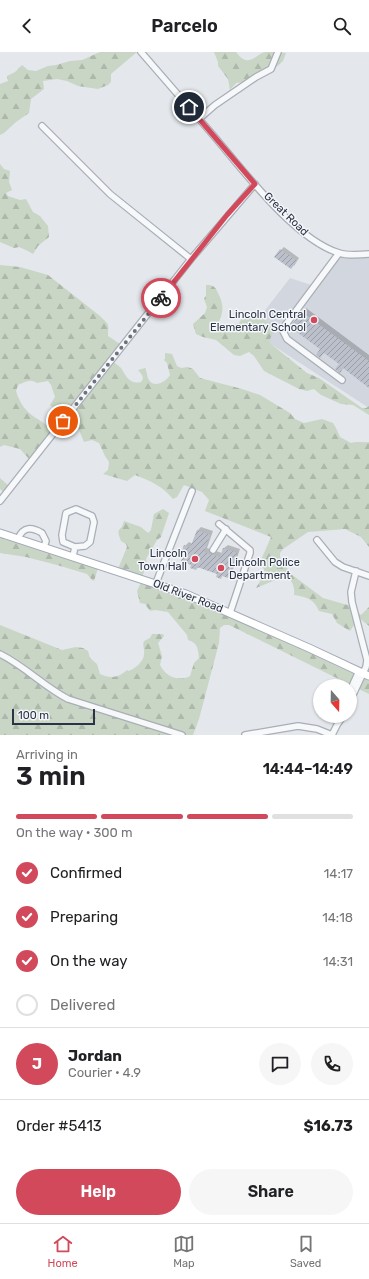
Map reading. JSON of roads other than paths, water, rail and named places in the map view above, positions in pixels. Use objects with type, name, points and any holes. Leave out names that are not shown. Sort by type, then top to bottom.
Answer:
[{"type":"main road","name":"Old River Road","points":[[0,532],[186,594],[364,674]]},
{"type":"street","name":"Great Road","points":[[141,52],[255,184],[296,227],[312,239],[339,253],[351,255],[369,254]]},
{"type":"street","points":[[199,119],[233,93],[271,68],[278,52]]},
{"type":"street","points":[[42,126],[110,194],[191,259]]},
{"type":"street","points":[[0,501],[191,259],[255,184]]},
{"type":"street","points":[[339,253],[284,327],[283,331],[287,338],[342,380]]},
{"type":"street","points":[[156,583],[192,490]]},
{"type":"street","points":[[76,509],[92,516],[94,522],[90,542],[85,546],[76,547],[63,542],[62,535],[66,513],[76,509]]},
{"type":"street","points":[[219,524],[250,550],[230,613]]},
{"type":"street","points":[[18,538],[21,532],[31,528],[42,533],[46,541],[44,547]]},
{"type":"street","points":[[213,550],[226,529]]},
{"type":"street","points":[[317,540],[335,562],[369,576]]},
{"type":"street","points":[[73,556],[76,547]]},
{"type":"street","points":[[356,571],[351,592],[352,602],[367,660],[364,674],[357,688]]},
{"type":"street","points":[[0,654],[20,665],[58,693],[68,698],[182,735]]},
{"type":"street","points":[[357,682],[364,674]]},
{"type":"street","points":[[245,735],[298,726],[317,729],[332,735],[337,725]]},
{"type":"place","name":"Lincoln Central Elementary School","points":[[314,320]]},
{"type":"place","name":"Lincoln Town Hall","points":[[195,559]]},
{"type":"place","name":"Lincoln Police Department","points":[[221,568]]}]
